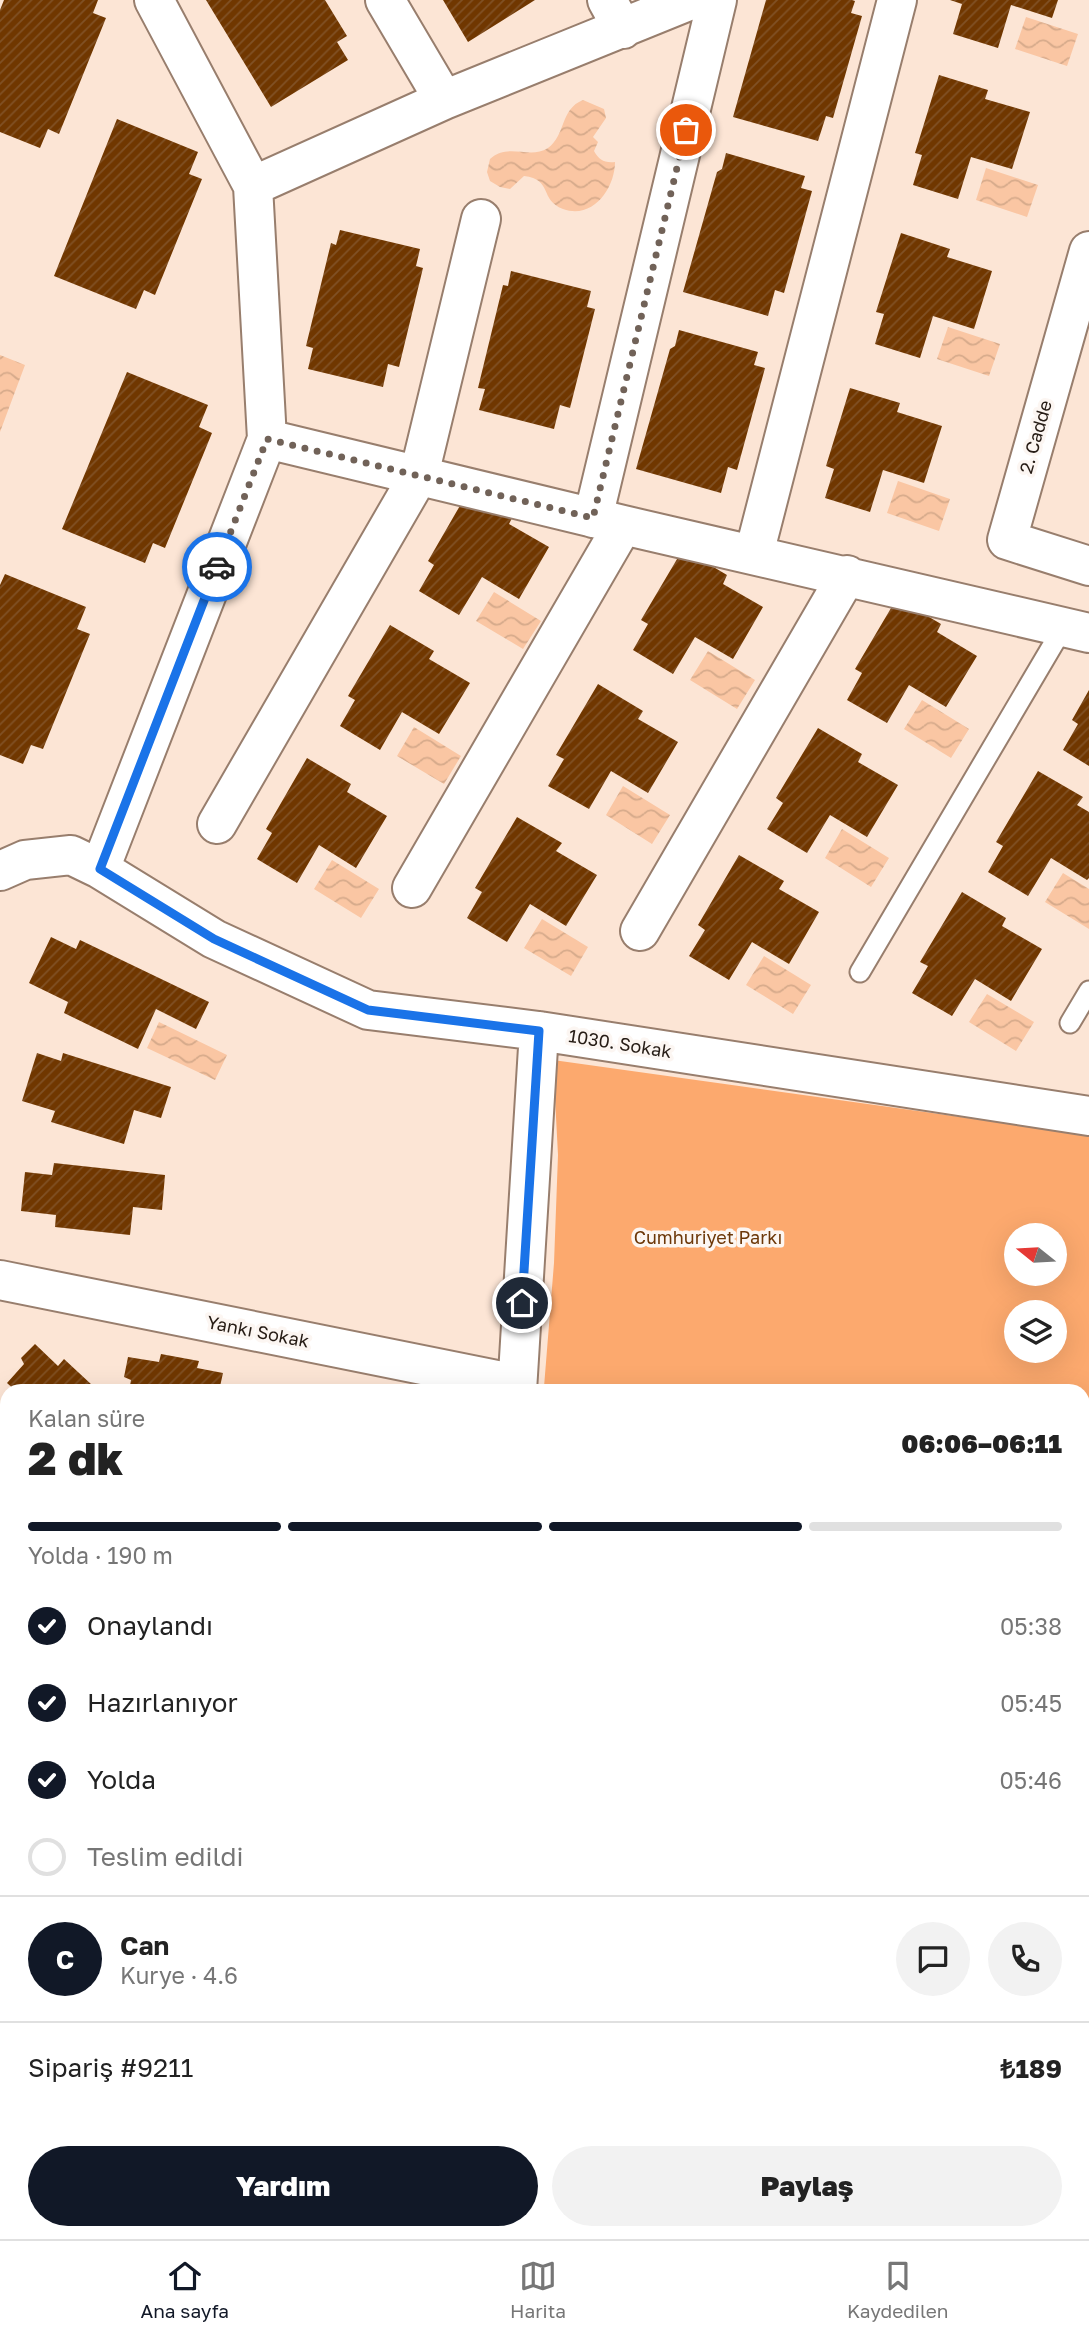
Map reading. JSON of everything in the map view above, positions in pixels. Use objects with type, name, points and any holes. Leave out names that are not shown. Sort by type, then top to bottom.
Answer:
[{"type":"street","points":[[100,869],[267,439],[254,186],[154,0]]},
{"type":"street","points":[[385,0],[444,100]]},
{"type":"street","points":[[254,186],[444,100],[615,14],[691,0]]},
{"type":"street","points":[[412,888],[608,521],[717,0]]},
{"type":"street","points":[[754,554],[897,0]]},
{"type":"street","points":[[217,824],[419,475],[481,219]]},
{"type":"street","name":"2. Cadde","points":[[1089,251],[1007,540],[1089,566]]},
{"type":"street","points":[[267,439],[1077,629]]},
{"type":"street","points":[[640,931],[847,575]]},
{"type":"street","name":"1030. Sokak","points":[[0,871],[25,860],[71,855],[100,869],[214,939],[368,1010],[539,1031],[1089,1116]]},
{"type":"street","points":[[517,1384],[539,1031]]},
{"type":"street","name":"Yankı Sokak","points":[[0,1280],[498,1384]]},
{"type":"lane","points":[[860,972],[1077,629]]},
{"type":"lane","points":[[1070,1023],[1089,991]]},
{"type":"green space","name":"Cumhuriyet Parkı","points":[[553,1060],[1089,1135],[1089,1384],[544,1384],[554,1263],[558,1155]]},
{"type":"water","points":[[1026,17],[1078,34],[1067,66],[1015,49]]},
{"type":"water","points":[[583,100],[604,109],[606,118],[593,137],[598,142],[594,151],[602,160],[615,162],[611,182],[593,206],[574,211],[563,209],[551,200],[543,185],[533,178],[524,176],[510,189],[490,181],[487,172],[490,159],[504,152],[534,152],[548,148],[558,136],[570,109]]},
{"type":"water","points":[[986,168],[1038,185],[1027,217],[976,200]]},
{"type":"water","points":[[948,327],[1000,344],[989,376],[937,359]]},
{"type":"water","points":[[0,355],[25,365],[0,432]]},
{"type":"water","points":[[898,481],[950,499],[939,531],[887,513]]},
{"type":"water","points":[[494,592],[541,621],[523,649],[476,621]]},
{"type":"water","points":[[708,651],[755,680],[737,709],[690,680]]},
{"type":"water","points":[[922,700],[969,729],[951,758],[904,729]]},
{"type":"water","points":[[414,727],[461,756],[444,784],[397,756]]},
{"type":"water","points":[[623,786],[670,815],[652,844],[606,815]]},
{"type":"water","points":[[842,829],[889,858],[871,887],[825,858]]},
{"type":"water","points":[[332,860],[379,889],[361,918],[314,889]]},
{"type":"water","points":[[1063,873],[1089,889],[1089,929],[1045,902]]},
{"type":"water","points":[[542,919],[588,947],[571,976],[524,948]]},
{"type":"water","points":[[764,956],[811,985],[793,1014],[746,985]]},
{"type":"water","points":[[987,994],[1034,1022],[1016,1051],[969,1022]]},
{"type":"water","points":[[159,1022],[227,1055],[215,1080],[147,1048]]},
{"type":"building","points":[[4,0],[98,0],[93,13],[106,18],[59,134],[48,129],[40,148],[0,132],[0,10]]},
{"type":"building","points":[[206,0],[325,0],[347,36],[337,42],[348,60],[271,107]]},
{"type":"building","points":[[443,0],[535,0],[468,42]]},
{"type":"building","points":[[766,0],[852,0],[855,1],[851,13],[862,16],[833,118],[826,116],[818,141],[733,117]]},
{"type":"building","points":[[950,0],[1058,0],[1052,18],[1011,5],[998,48],[953,34],[962,4]]},
{"type":"building","points":[[939,75],[988,90],[985,99],[1030,112],[1012,169],[971,157],[958,199],[913,185],[922,155],[915,153]]},
{"type":"building","points":[[117,119],[198,152],[189,174],[202,179],[155,295],[144,290],[136,309],[54,276]]},
{"type":"building","points":[[726,153],[805,176],[801,188],[812,191],[784,293],[775,290],[768,316],[683,292],[717,172],[722,169]]},
{"type":"building","points":[[340,230],[420,249],[416,266],[423,268],[399,367],[388,364],[383,387],[308,369],[313,348],[306,346],[331,243],[336,245]]},
{"type":"building","points":[[901,233],[950,249],[947,257],[992,271],[974,329],[933,316],[920,358],[875,344],[884,314],[876,312]]},
{"type":"building","points":[[511,271],[591,291],[587,307],[595,309],[570,408],[560,405],[554,429],[479,410],[485,389],[478,388],[503,285],[508,286]]},
{"type":"building","points":[[679,330],[758,352],[754,365],[765,368],[737,470],[728,467],[721,493],[636,469],[670,349],[675,346]]},
{"type":"building","points":[[127,372],[208,405],[199,427],[212,433],[165,548],[153,543],[145,563],[62,529]]},
{"type":"building","points":[[850,388],[900,403],[897,412],[942,426],[924,483],[883,470],[870,512],[825,498],[834,469],[826,466]]},
{"type":"building","points":[[469,490],[513,516],[509,524],[549,547],[519,599],[482,577],[459,615],[419,591],[434,565],[428,561]]},
{"type":"building","points":[[683,549],[727,575],[723,584],[763,607],[733,659],[695,637],[673,674],[633,650],[648,624],[641,620]]},
{"type":"building","points":[[5,574],[86,607],[77,629],[90,634],[43,749],[31,745],[23,764],[0,755],[0,585]]},
{"type":"building","points":[[897,598],[941,624],[937,632],[977,656],[946,707],[909,685],[887,723],[847,700],[862,673],[855,669]]},
{"type":"building","points":[[390,625],[434,651],[429,659],[470,683],[439,734],[402,712],[380,750],[340,726],[355,700],[348,696]]},
{"type":"building","points":[[598,684],[643,711],[638,719],[678,742],[648,793],[611,771],[589,809],[548,786],[564,759],[556,755]]},
{"type":"building","points":[[1089,690],[1089,766],[1063,750],[1078,724],[1072,720]]},
{"type":"building","points":[[818,728],[862,754],[858,762],[898,785],[867,837],[830,815],[807,853],[767,829],[783,803],[776,798]]},
{"type":"building","points":[[307,758],[351,784],[347,792],[387,816],[356,868],[319,845],[297,883],[257,859],[272,833],[266,829]]},
{"type":"building","points":[[1038,771],[1083,797],[1077,805],[1089,812],[1089,878],[1087,880],[1051,858],[1028,896],[988,872],[1003,846],[996,842]]},
{"type":"building","points":[[517,817],[562,843],[556,851],[597,875],[566,926],[530,904],[507,942],[467,918],[482,892],[475,888]]},
{"type":"building","points":[[739,855],[784,881],[779,889],[819,912],[789,964],[752,942],[729,980],[689,956],[705,930],[698,925]]},
{"type":"building","points":[[962,892],[1006,918],[1002,926],[1042,949],[1011,1001],[975,979],[952,1016],[912,993],[928,966],[920,962]]},
{"type":"building","points":[[51,937],[76,949],[80,940],[209,1002],[196,1029],[156,1009],[138,1049],[64,1013],[68,1002],[29,983]]},
{"type":"building","points":[[37,1053],[61,1061],[63,1053],[171,1087],[161,1118],[134,1110],[124,1144],[51,1122],[55,1111],[22,1101]]},
{"type":"building","points":[[54,1163],[165,1175],[162,1210],[133,1207],[130,1235],[55,1227],[56,1215],[21,1211],[25,1172],[52,1175]]},
{"type":"building","points":[[35,1344],[58,1366],[64,1359],[91,1384],[8,1384],[24,1364],[21,1358]]},
{"type":"building","points":[[161,1354],[199,1361],[197,1368],[223,1373],[221,1384],[130,1384],[131,1380],[124,1377],[128,1357],[159,1362]]},
{"type":"way so far","points":[[217,567],[267,439],[593,518],[686,130]]},
{"type":"route","points":[[217,567],[100,869],[214,939],[368,1010],[539,1031],[522,1303]]}]
